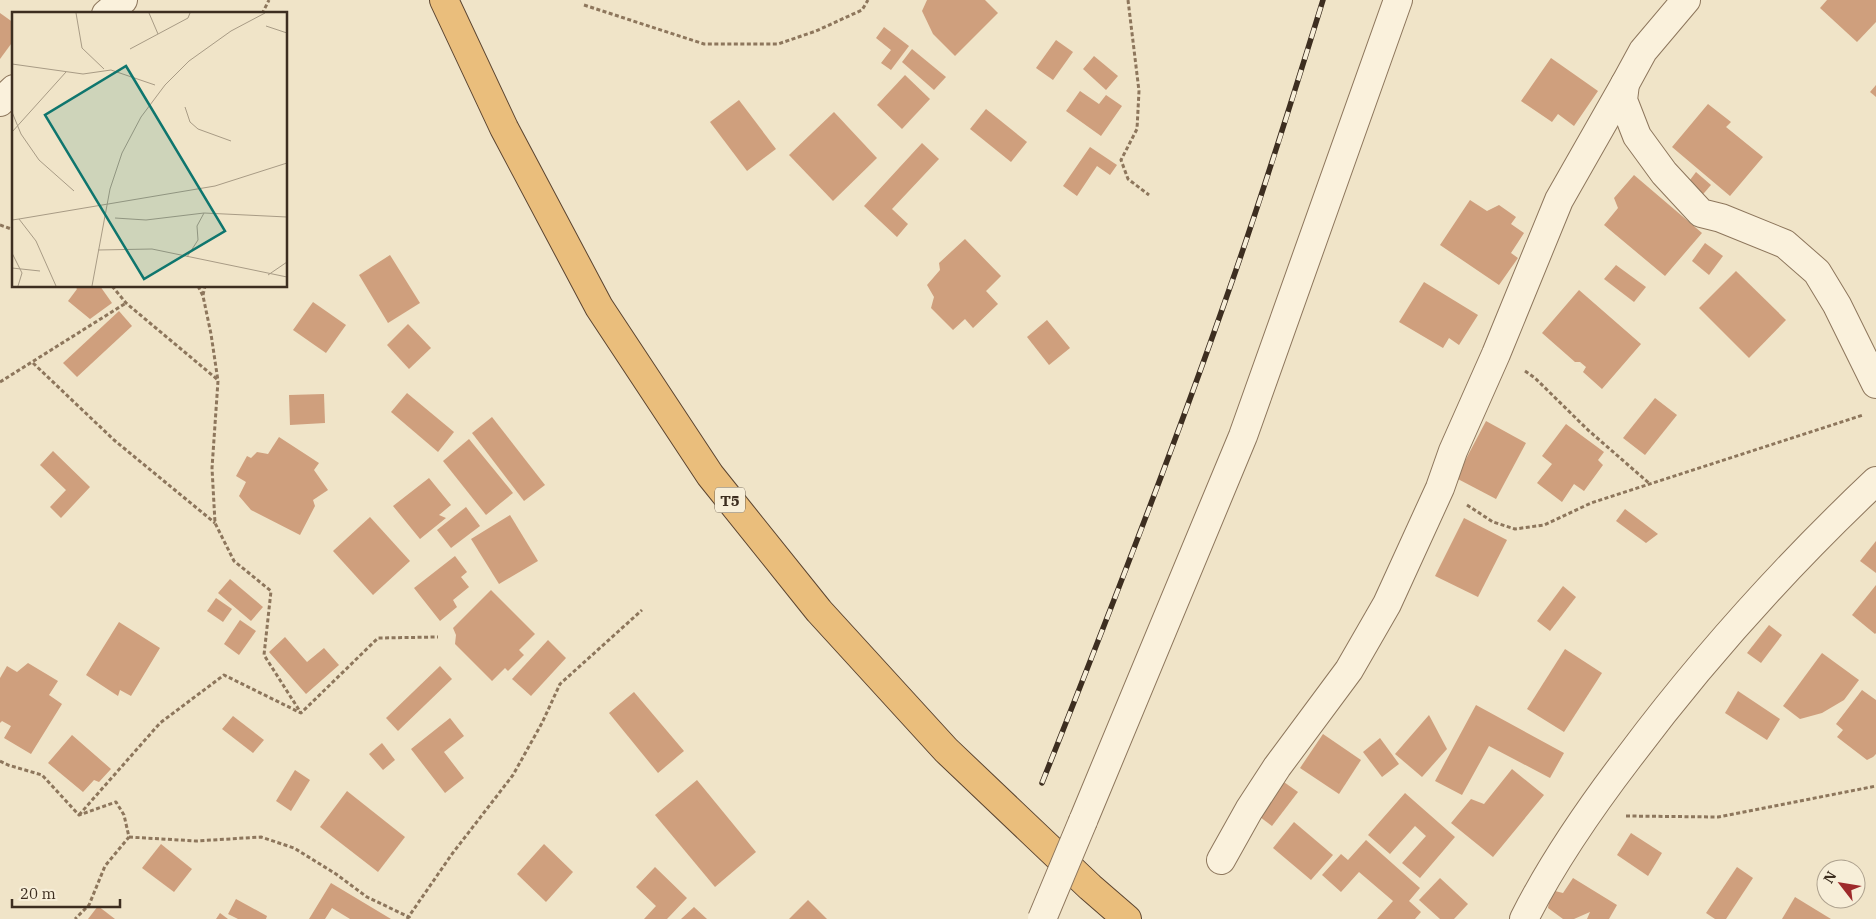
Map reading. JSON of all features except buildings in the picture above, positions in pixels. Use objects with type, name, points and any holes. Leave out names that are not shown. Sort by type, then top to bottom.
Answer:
[{"type":"highway","name":"T5","points":[[444,0],[504,128],[599,307],[710,475],[819,611],[946,750],[1090,887],[1127,919]]},
{"type":"street","points":[[108,12],[123,0]]},
{"type":"street","points":[[1042,919],[1244,436],[1398,0]]},
{"type":"street","points":[[1221,860],[1258,796],[1354,662],[1387,604],[1440,488],[1456,442],[1496,354],[1559,200],[1643,51],[1686,0]]},
{"type":"street","points":[[1624,84],[1623,100],[1637,136],[1664,173],[1701,213],[1721,218],[1785,244],[1817,272],[1837,306],[1876,384]]},
{"type":"street","points":[[0,102],[12,92]]},
{"type":"street","points":[[1524,919],[1585,815],[1669,704],[1749,610],[1832,523],[1876,481]]},
{"type":"path","points":[[263,12],[269,0]]},
{"type":"path","points":[[584,4],[704,44],[778,44],[816,31],[862,10],[868,0]]},
{"type":"path","points":[[1128,0],[1139,91],[1137,129],[1121,160],[1128,179],[1149,195]]},
{"type":"path","points":[[0,225],[12,229]]},
{"type":"path","points":[[114,288],[126,303],[218,381]]},
{"type":"path","points":[[199,288],[211,334],[218,381],[212,468],[215,523],[234,561],[271,592],[264,654],[301,714]]},
{"type":"path","points":[[202,296],[204,288]]},
{"type":"path","points":[[0,382],[126,303]]},
{"type":"path","points":[[1496,354],[1535,378],[1588,430],[1651,484]]},
{"type":"path","points":[[33,363],[114,440],[215,523]]},
{"type":"path","points":[[1440,488],[1493,522],[1515,529],[1544,525],[1591,503],[1867,414]]},
{"type":"path","points":[[129,837],[196,841],[261,837],[294,848],[336,874],[367,897],[409,918],[452,854],[513,775],[542,723],[560,684],[642,610]]},
{"type":"path","points":[[301,714],[378,638],[438,637]]},
{"type":"path","points":[[79,815],[160,723],[224,676],[301,714]]},
{"type":"path","points":[[0,761],[42,775],[79,815]]},
{"type":"path","points":[[1585,815],[1718,817],[1876,786]]},
{"type":"path","points":[[79,815],[116,802],[124,815],[129,837]]},
{"type":"path","points":[[75,919],[89,905],[105,866],[129,837]]},
{"type":"railway","points":[[1042,783],[1138,538],[1207,352],[1266,182],[1323,0]]}]
